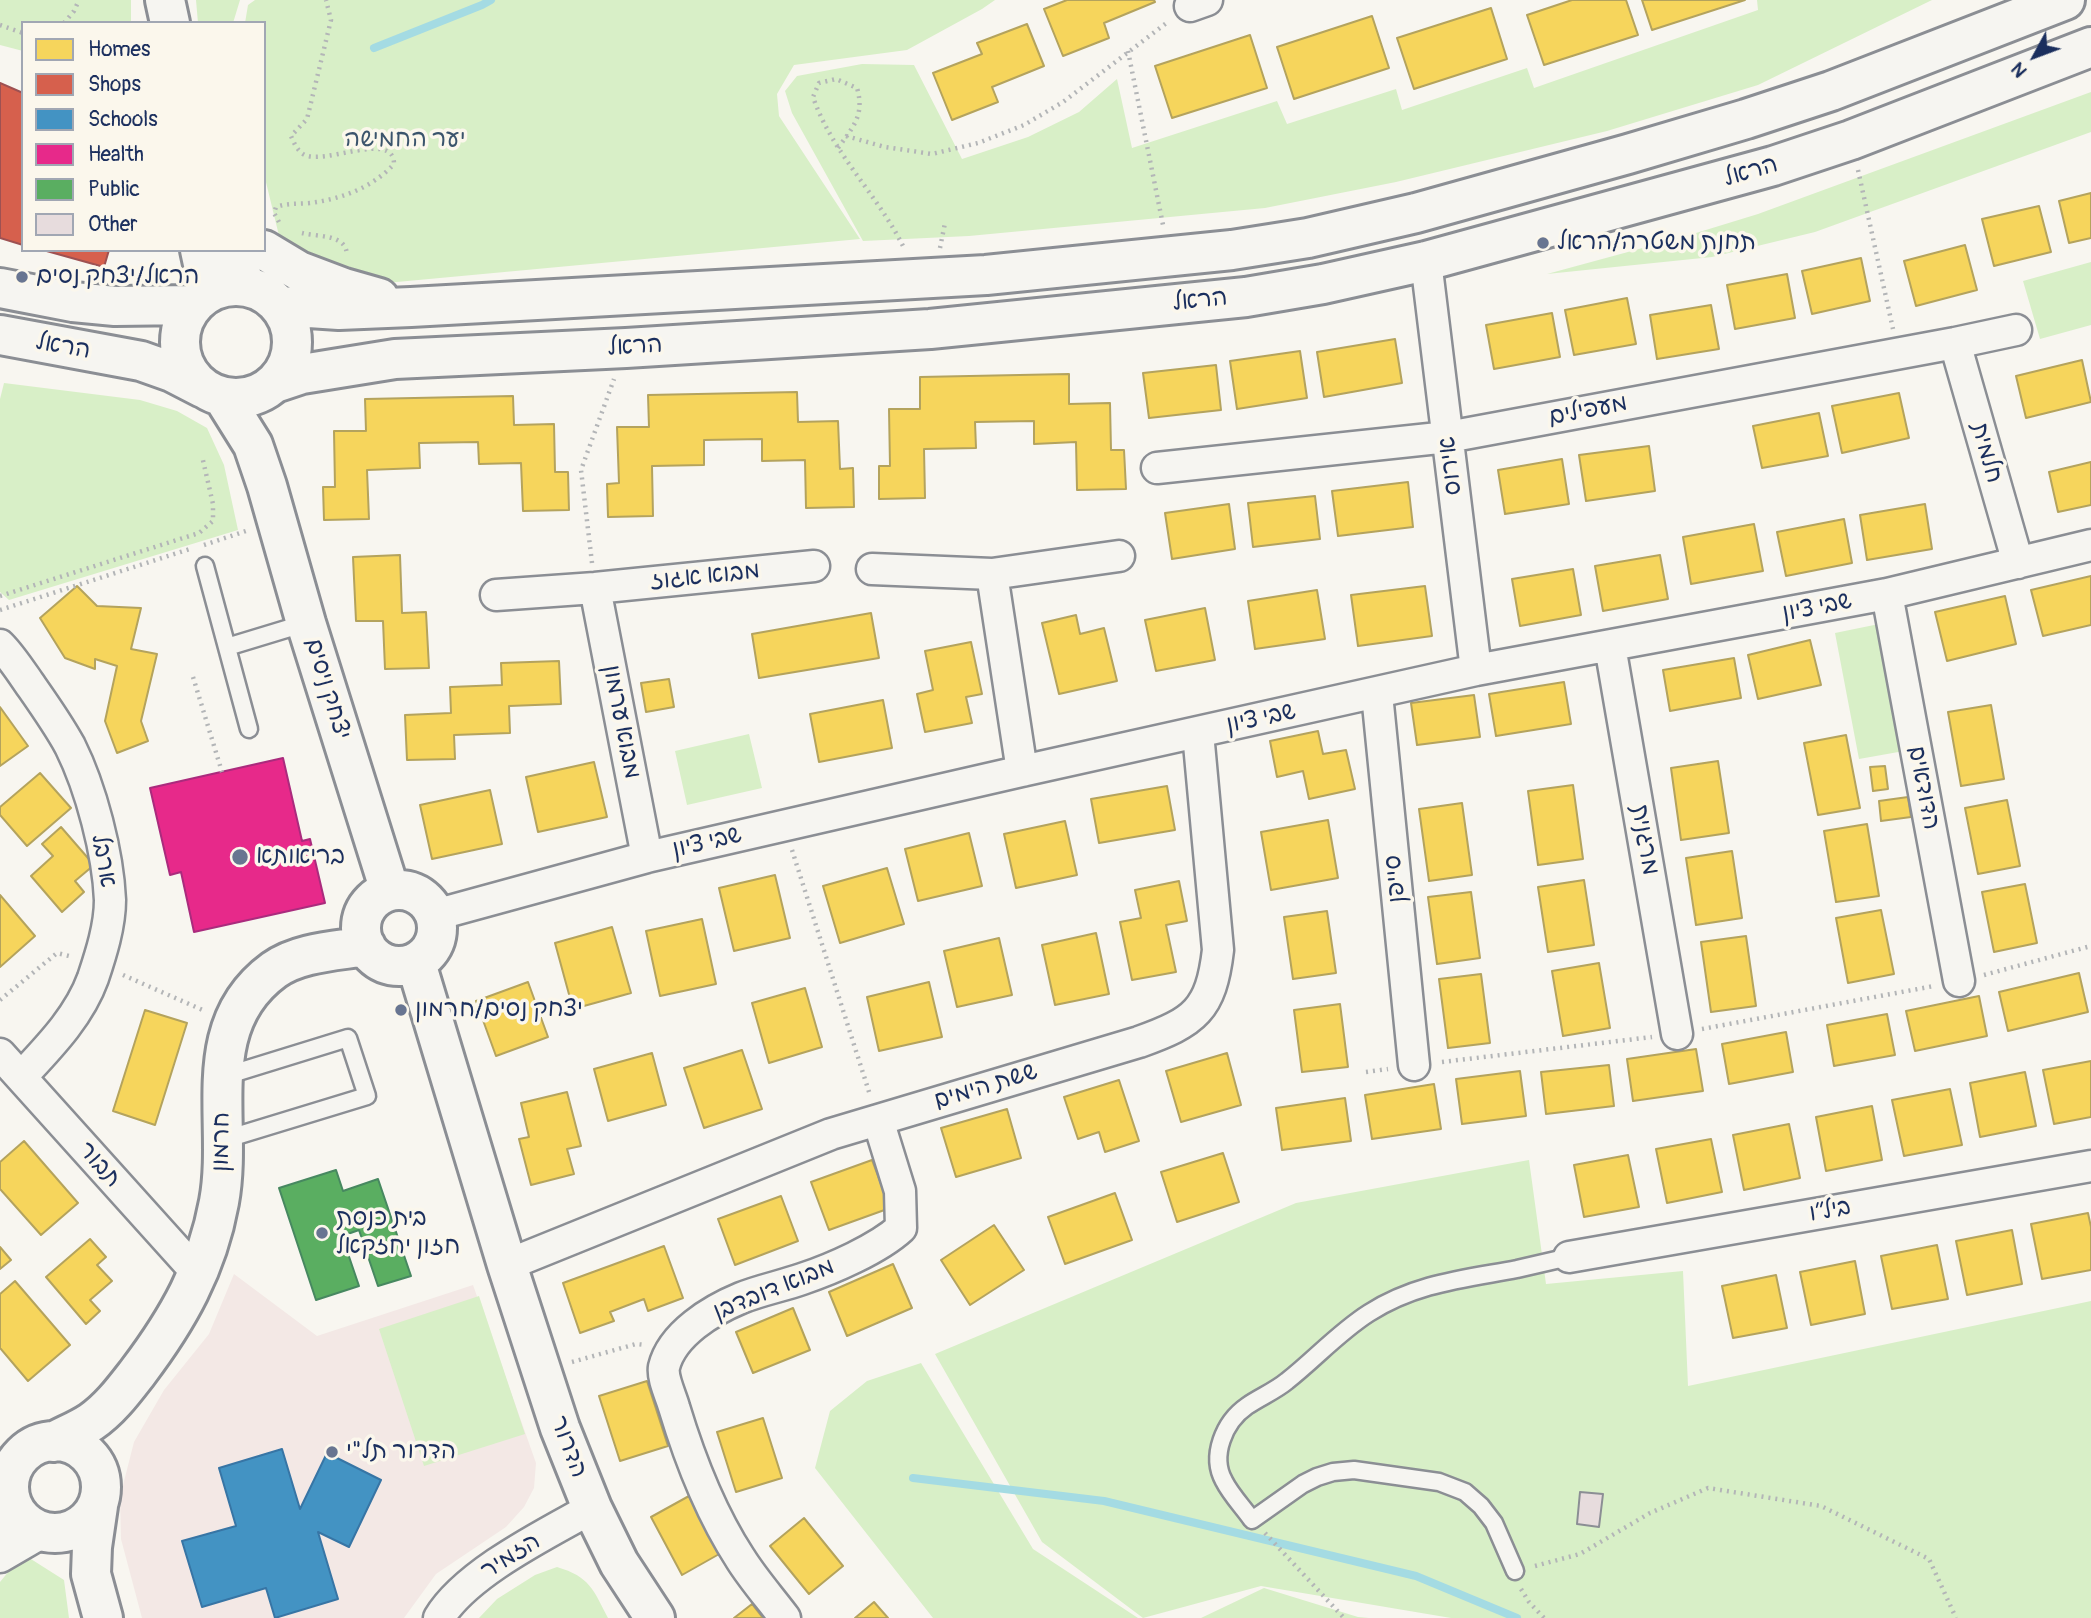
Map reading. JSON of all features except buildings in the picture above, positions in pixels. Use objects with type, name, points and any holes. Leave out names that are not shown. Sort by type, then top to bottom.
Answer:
[{"type":"main road","points":[[164,0],[168,21]]},
{"type":"main road","name":"הראל","points":[[279,306],[339,310],[919,280],[1232,250],[1308,238],[1416,213],[1628,154],[1831,91],[2065,0]]},
{"type":"main road","name":"הראל","points":[[272,386],[302,374],[395,359],[930,329],[1246,297],[1323,284],[1426,261],[1773,166],[1851,140],[2091,47]]},
{"type":"main road","points":[[276,239],[299,271],[344,288],[411,307]]},
{"type":"main road","points":[[200,252],[201,299]]},
{"type":"main road","points":[[229,252],[247,287]]},
{"type":"main road","points":[[247,287],[265,293],[279,306],[288,320],[292,337],[291,354],[285,370],[272,386],[254,396],[239,398],[214,393],[191,376],[182,359],[180,340],[183,321],[201,299],[221,288],[247,287]]},
{"type":"main road","name":"הראל","points":[[0,288],[74,302],[115,306],[201,299]]},
{"type":"main road","name":"הראל","points":[[0,335],[141,361],[172,372],[214,393]]},
{"type":"main road","name":"יצחק ניסים","points":[[272,386],[261,405],[261,422],[272,504]]},
{"type":"main road","name":"יצחק ניסים","points":[[214,393],[253,445],[390,891]]},
{"type":"main road","points":[[390,891],[417,894],[431,907],[435,915],[437,937],[432,948],[416,963],[387,965],[371,954],[362,935],[361,923],[370,902],[390,891]]},
{"type":"main road","name":"חרמון","points":[[49,1442],[91,1422],[118,1398],[159,1345],[199,1275],[219,1201],[225,1045],[242,1003],[275,968],[299,958],[366,946]]},
{"type":"main road","points":[[416,963],[507,1265]]},
{"type":"main road","name":"הדרור","points":[[507,1265],[560,1428],[592,1508],[619,1563],[655,1618]]},
{"type":"main road","name":"חרמון","points":[[99,1491],[106,1431],[118,1398]]},
{"type":"main road","points":[[0,1434],[20,1439],[60,1441],[76,1446],[87,1453],[97,1466],[99,1491],[92,1547],[92,1574],[103,1618]]},
{"type":"main road","points":[[49,1442],[26,1450],[16,1462],[6,1482],[19,1516],[31,1527],[48,1533],[73,1549],[92,1574]]},
{"type":"main road","points":[[48,1533],[63,1533],[78,1528],[90,1518],[99,1491]]},
{"type":"street","name":"אירוס","points":[[1426,261],[1476,670]]},
{"type":"street","name":"מעפילים","points":[[1157,468],[1448,437],[2015,330]]},
{"type":"street","name":"חלמית","points":[[1955,343],[2018,563]]},
{"type":"street","name":"שבי ציון","points":[[435,915],[647,857],[1022,771],[1476,670],[1887,594],[2091,545]]},
{"type":"street","points":[[872,569],[992,574],[1119,556]]},
{"type":"street","name":"מבוא אגוז","points":[[496,595],[814,566]]},
{"type":"street","points":[[992,574],[1022,771]]},
{"type":"street","name":"מבוא ערמון","points":[[595,588],[647,857]]},
{"type":"street","name":"הדודאים","points":[[1887,594],[1959,981]]},
{"type":"street","name":"ארבל","points":[[0,645],[45,706],[70,747],[89,796],[96,823],[106,863],[110,903],[103,945],[92,981],[75,1013],[21,1077]]},
{"type":"street","name":"מרגנית","points":[[1610,646],[1677,1034]]},
{"type":"street","name":"סייפן","points":[[1377,694],[1414,1065]]},
{"type":"street","name":"ששת הימים","points":[[507,1265],[831,1134],[1159,1035],[1189,1018],[1206,1001],[1215,974],[1218,950],[1198,733]]},
{"type":"street","name":"תבור","points":[[0,1054],[199,1275]]},
{"type":"street","name":"מבוא דובדבן","points":[[785,1618],[740,1559],[706,1496],[686,1447],[663,1370],[677,1339],[695,1324],[739,1299],[822,1272],[890,1238],[901,1228],[900,1191],[878,1119]]},
{"type":"street","name":"ביל״ו","points":[[1569,1257],[2091,1166]]},
{"type":"street","points":[[0,1540],[6,1482]]},
{"type":"street","name":"הזמיר","points":[[439,1618],[446,1606],[475,1579],[592,1508]]},
{"type":"street","points":[[0,1557],[48,1533]]},
{"type":"lane","points":[[205,566],[249,729]]},
{"type":"lane","points":[[227,647],[306,623]]},
{"type":"lane","points":[[222,1077],[348,1038],[367,1096],[223,1140]]},
{"type":"lane","points":[[1515,1571],[1494,1523],[1481,1506],[1465,1492],[1439,1482],[1354,1470],[1333,1472],[1303,1484],[1252,1520],[1223,1479],[1218,1461],[1221,1441],[1231,1421],[1246,1407],[1285,1383],[1334,1339],[1372,1311],[1427,1287],[1451,1280],[1569,1257]]},
{"type":"path","points":[[66,21],[79,0]]},
{"type":"path","points":[[276,239],[276,207],[347,195],[374,181],[394,164],[391,153],[384,149],[371,148],[316,159],[305,156],[296,148],[291,136],[307,119],[331,20],[326,0]]},
{"type":"path","points":[[846,136],[885,146],[932,153],[978,143],[1024,125],[1063,102],[1128,51],[1199,3]]},
{"type":"path","points":[[0,25],[21,32]]},
{"type":"path","points":[[1128,51],[1170,255]]},
{"type":"path","points":[[838,148],[856,122],[862,103],[857,88],[835,79],[819,83],[813,97],[819,117],[838,148],[893,227],[919,280]]},
{"type":"path","points":[[1851,140],[1899,353]]},
{"type":"path","points":[[298,233],[343,242],[348,252],[344,288]]},
{"type":"path","points":[[595,588],[581,470],[626,348]]},
{"type":"path","points":[[0,596],[199,533],[213,521],[213,505],[202,456]]},
{"type":"path","points":[[0,610],[190,549],[272,504]]},
{"type":"path","points":[[186,538],[190,549]]},
{"type":"path","points":[[193,677],[222,772]]},
{"type":"path","points":[[784,825],[878,1119]]},
{"type":"path","points":[[1366,1072],[1677,1034],[1910,992],[2091,946]]},
{"type":"path","points":[[541,1370],[636,1344]]},
{"type":"path","points":[[1544,1618],[1529,1602],[1515,1571],[1580,1554],[1650,1513],[1708,1488],[1821,1506],[1929,1559],[1956,1618]]},
{"type":"path","points":[[1252,1520],[1344,1618]]},
{"type":"shaded area","name":"הדרור תל\"י","points":[[234,1274],[317,1336],[473,1285],[536,1463],[534,1488],[524,1507],[506,1527],[436,1574],[404,1618],[142,1618],[121,1539],[120,1497],[134,1442],[164,1390],[209,1334]]},
{"type":"green space","points":[[0,0],[131,0],[131,21],[21,21],[21,50],[0,45]]},
{"type":"green space","points":[[196,0],[240,0],[234,21],[198,21]]},
{"type":"green space","name":"יער החמישה","points":[[255,0],[995,0],[907,50],[794,65],[777,94],[779,116],[860,239],[386,283],[282,248],[266,182],[266,21],[245,21],[248,5]]},
{"type":"green space","points":[[1757,0],[1932,0],[1758,85],[1607,131],[1396,182],[1265,208],[969,236],[863,241],[792,113],[785,91],[797,76],[862,64],[914,65],[962,159],[1028,137],[1079,112],[1117,79],[1132,148],[1277,101],[1287,124],[1396,89],[1402,110],[1527,68],[1534,88],[1758,10]]},
{"type":"green space","points":[[2091,92],[2091,132],[1815,232],[1712,257],[1547,274],[1758,214]]},
{"type":"green space","points":[[2091,262],[2091,325],[2040,339],[2023,281]]},
{"type":"green space","points":[[4,383],[140,400],[177,411],[207,428],[224,465],[238,530],[9,600],[0,592],[0,399]]},
{"type":"green space","points":[[1879,624],[1904,751],[1859,759],[1835,633]]},
{"type":"green space","points":[[749,734],[762,788],[687,805],[675,751]]},
{"type":"green space","points":[[1529,1160],[1546,1284],[1683,1271],[1688,1386],[2091,1301],[2091,1618],[1451,1618],[1261,1586],[1143,1618],[1042,1542],[935,1354],[1296,1203]]},
{"type":"green space","points":[[479,1296],[525,1434],[424,1466],[379,1329]]},
{"type":"green space","points":[[921,1363],[1033,1549],[1138,1618],[933,1618],[815,1468],[830,1411],[867,1381]]},
{"type":"green space","points":[[23,1554],[64,1580],[69,1618],[0,1618],[0,1582]]},
{"type":"green space","points":[[557,1567],[577,1575],[589,1585],[608,1618],[479,1618],[497,1599],[535,1575]]},
{"type":"green space","points":[[1264,1588],[1358,1617],[1369,1618],[1201,1618]]},
{"type":"waterway","points":[[374,48],[491,0]]},
{"type":"waterway","points":[[913,1478],[1104,1501],[1416,1576],[1517,1618]]},
{"type":"place","name":"תחנת משטרה/הראל","points":[[1543,243]]},
{"type":"place","name":"הראל/יצחק נסים","points":[[22,277]]},
{"type":"place","name":"בריאותא","points":[[240,857]]},
{"type":"place","name":"יצחק נסים/חרמון","points":[[401,1010]]},
{"type":"place","name":"בית כנסת חזון יחזקאל","points":[[322,1233]]},
{"type":"place","name":"הדרור תל\"י","points":[[332,1452]]}]
